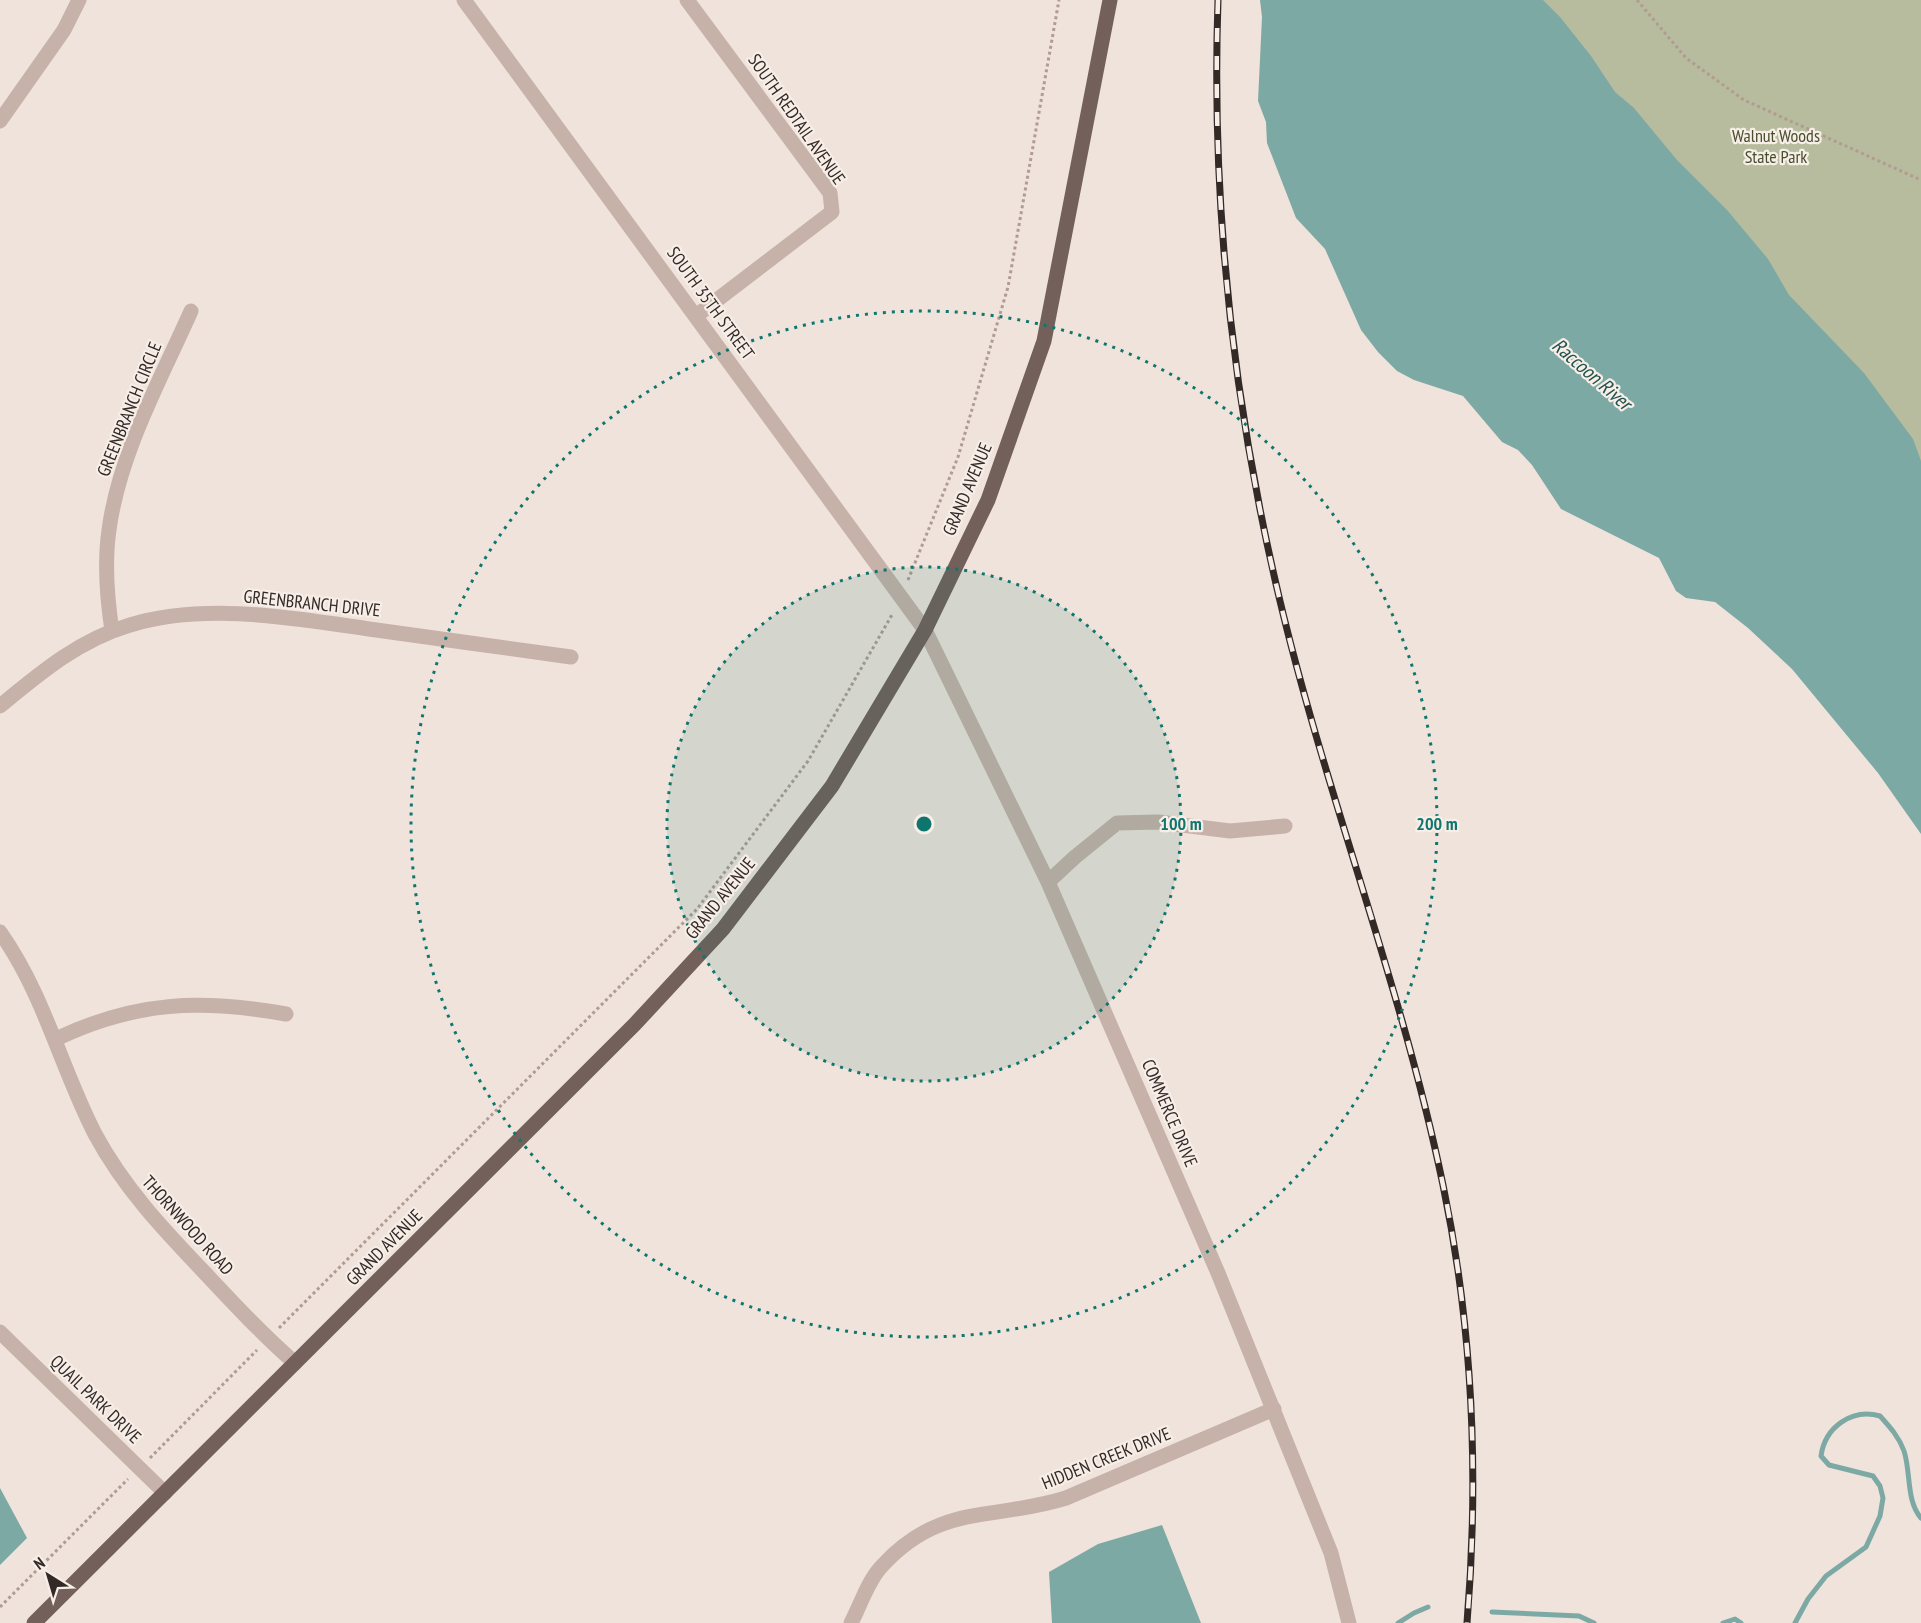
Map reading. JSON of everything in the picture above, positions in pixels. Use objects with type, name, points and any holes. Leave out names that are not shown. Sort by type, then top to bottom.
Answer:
[{"type":"main road","name":"GRAND AVENUE","points":[[34,1623],[635,1024],[723,929],[832,786],[925,630],[988,500],[1044,341],[1110,0]]},
{"type":"street","points":[[0,121],[64,30],[79,0]]},
{"type":"street","name":"SOUTH 35TH STREET","points":[[464,0],[925,630]]},
{"type":"street","name":"SOUTH REDTAIL AVENUE","points":[[687,0],[830,193],[832,212],[696,316]]},
{"type":"street","name":"GREENBRANCH CIRCLE","points":[[112,631],[106,564],[115,498],[127,458],[191,311]]},
{"type":"street","name":"GREENBRANCH DRIVE","points":[[0,706],[51,664],[93,639],[131,624],[184,616],[259,614],[572,657]]},
{"type":"street","name":"COMMERCE DRIVE","points":[[925,630],[1048,882],[1274,1409],[1331,1553],[1349,1623]]},
{"type":"street","points":[[1048,882],[1117,823],[1158,822],[1230,831],[1285,826]]},
{"type":"street","name":"THORNWOOD ROAD","points":[[0,932],[34,986],[71,1083],[96,1135],[129,1189],[148,1213],[268,1339],[295,1363]]},
{"type":"street","points":[[56,1040],[115,1015],[178,1004],[242,1006],[286,1014]]},
{"type":"street","name":"QUAIL PARK DRIVE","points":[[0,1332],[165,1493]]},
{"type":"street","name":"HIDDEN CREEK DRIVE","points":[[851,1623],[880,1568],[917,1536],[943,1522],[973,1514],[1038,1507],[1066,1498],[1274,1409]]},
{"type":"path","points":[[919,555],[958,457],[1008,287],[1059,0]]},
{"type":"path","points":[[1637,0],[1686,58],[1744,100],[1921,180]]},
{"type":"path","points":[[0,1607],[697,909],[808,761],[892,614]]},
{"type":"green space","name":"Walnut Woods State Park","points":[[1435,0],[1921,0],[1921,501]]},
{"type":"water","name":"Raccoon River","points":[[1260,0],[1543,0],[1560,17],[1591,56],[1615,92],[1634,108],[1677,160],[1727,210],[1768,259],[1789,295],[1864,373],[1913,439],[1921,461],[1921,834],[1878,773],[1792,669],[1748,628],[1715,602],[1686,598],[1676,591],[1659,558],[1561,509],[1532,465],[1518,450],[1502,442],[1463,396],[1414,380],[1397,371],[1378,352],[1361,330],[1325,249],[1296,218],[1267,143],[1266,122],[1258,101],[1262,17]]},
{"type":"water","points":[[0,1488],[27,1538],[0,1565]]},
{"type":"water","points":[[1162,1525],[1201,1623],[1052,1623],[1049,1572],[1098,1544]]},
{"type":"waterway","points":[[1795,1623],[1808,1599],[1826,1576],[1866,1547],[1880,1516],[1883,1498],[1880,1486],[1873,1476],[1829,1465],[1821,1456],[1828,1436],[1834,1428],[1850,1417],[1870,1414],[1880,1416],[1900,1441],[1906,1459],[1913,1503],[1921,1518]]},
{"type":"waterway","points":[[1398,1623],[1428,1607]]},
{"type":"waterway","points":[[1492,1612],[1579,1616],[1594,1623]]},
{"type":"waterway","points":[[1723,1623],[1735,1619],[1741,1623]]},
{"type":"railway","points":[[1218,0],[1218,152],[1222,227],[1238,378],[1264,527],[1299,675],[1407,1038],[1443,1185],[1453,1239],[1467,1348],[1471,1403],[1473,1513],[1467,1623]]}]
